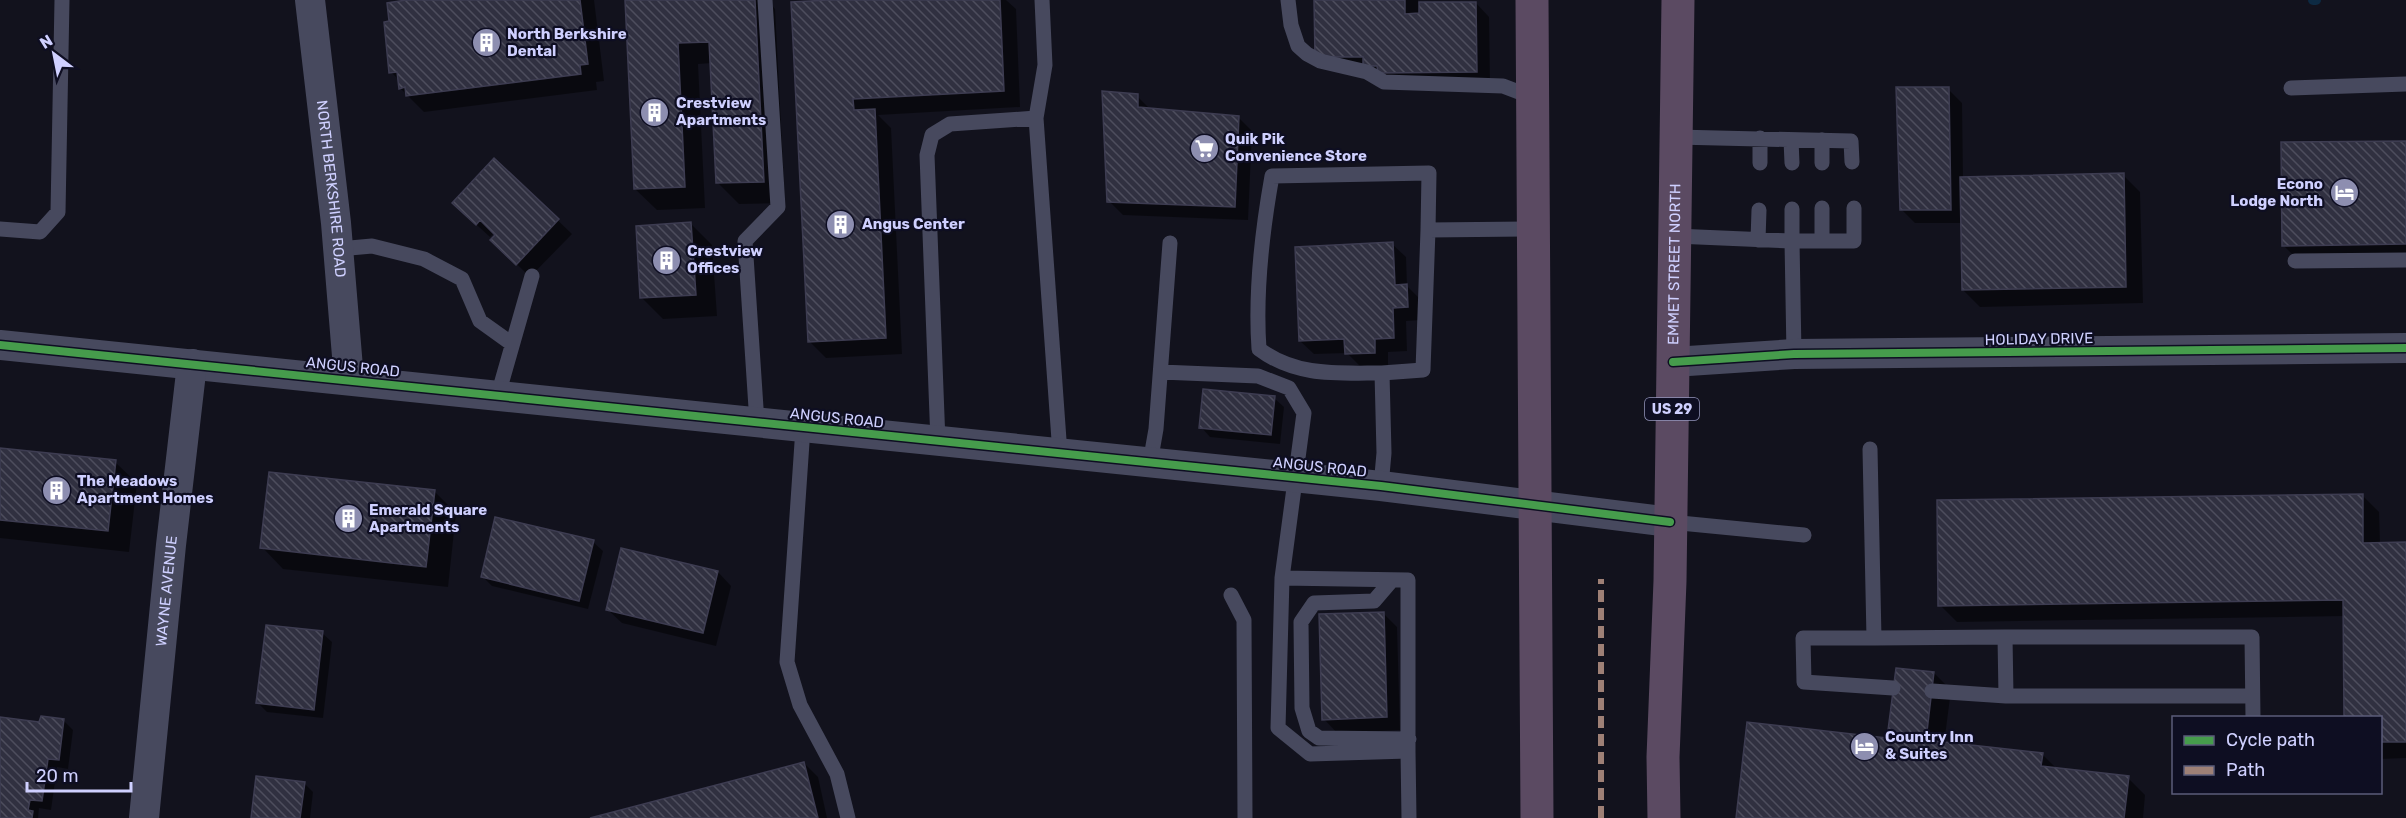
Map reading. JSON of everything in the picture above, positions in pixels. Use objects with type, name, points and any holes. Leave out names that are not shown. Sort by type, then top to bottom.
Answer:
[{"type":"highway","points":[[1532,0],[1537,818]]},
{"type":"highway","name":"EMMET STREET NORTH","points":[[1664,818],[1678,0]]},
{"type":"street","name":"NORTH BERKSHIRE ROAD","points":[[310,0],[339,249],[349,380]]},
{"type":"street","name":"ANGUS ROAD","points":[[0,345],[1381,486],[1670,522]]},
{"type":"street","name":"HOLIDAY DRIVE","points":[[1673,362],[1794,354],[2406,348]]},
{"type":"street","name":"WAYNE AVENUE","points":[[144,818],[171,545],[192,364]]},
{"type":"lane","points":[[0,229],[40,232],[58,212],[62,0]]},
{"type":"lane","points":[[757,423],[745,241],[778,207],[765,0]]},
{"type":"lane","points":[[1042,0],[1045,65],[1036,118],[1060,454]]},
{"type":"lane","points":[[1288,0],[1291,25],[1298,46],[1320,61],[1367,72],[1383,81],[1503,86],[1532,97]]},
{"type":"lane","points":[[2291,88],[2406,84]]},
{"type":"lane","points":[[938,442],[927,155],[932,135],[950,124],[1036,118]]},
{"type":"lane","points":[[1676,137],[1851,141],[1852,162]]},
{"type":"lane","points":[[1760,138],[1760,163]]},
{"type":"lane","points":[[1791,140],[1792,163]]},
{"type":"lane","points":[[1822,140],[1822,163]]},
{"type":"lane","points":[[1429,173],[1428,230],[1423,370],[1382,373],[1308,372],[1276,362],[1259,349],[1257,322],[1264,220],[1272,176],[1429,173]]},
{"type":"lane","points":[[1822,208],[1822,241]]},
{"type":"lane","points":[[1675,236],[1792,242],[1854,241],[1854,208]]},
{"type":"lane","points":[[1792,209],[1794,354]]},
{"type":"lane","points":[[1758,240],[1759,210]]},
{"type":"lane","points":[[1428,230],[1535,229]]},
{"type":"lane","points":[[1150,463],[1156,429],[1170,243]]},
{"type":"lane","points":[[339,249],[372,246],[424,260],[462,279],[480,321],[512,344]]},
{"type":"lane","points":[[2295,261],[2406,260]]},
{"type":"lane","points":[[498,395],[532,276]]},
{"type":"lane","points":[[1161,372],[1258,376],[1289,388],[1304,413],[1282,578],[1278,728],[1310,754],[1408,745]]},
{"type":"lane","points":[[1381,486],[1384,453],[1382,373]]},
{"type":"lane","points":[[803,428],[787,662],[800,705],[837,774],[848,818]]},
{"type":"lane","points":[[1870,449],[1874,638]]},
{"type":"lane","points":[[1670,522],[1804,535]]},
{"type":"lane","points":[[1282,578],[1408,580],[1409,818]]},
{"type":"lane","points":[[1392,580],[1374,601],[1314,603],[1301,622],[1302,708],[1309,731],[1319,738],[1408,745]]},
{"type":"lane","points":[[1231,595],[1244,620],[1245,818]]},
{"type":"lane","points":[[2005,637],[2007,696]]},
{"type":"lane","points":[[1893,688],[1804,682],[1803,638],[2252,637],[2253,716]]},
{"type":"lane","points":[[1932,691],[2007,696],[2252,696]]},
{"type":"building","name":"North Berkshire Dental","points":[[406,0],[580,0],[588,64],[580,65],[581,74],[406,96],[405,87],[399,89],[397,72],[389,73],[384,22],[389,21],[387,3]]},
{"type":"building","name":"Crestview Apartments","points":[[625,0],[755,0],[764,182],[716,183],[709,42],[678,43],[685,187],[634,189]]},
{"type":"building","name":"Angus Center","points":[[1000,0],[1004,91],[853,99],[854,110],[875,109],[886,338],[808,342],[791,2]]},
{"type":"building","points":[[1314,0],[1405,0],[1405,14],[1419,13],[1419,2],[1476,2],[1477,72],[1378,73],[1377,66],[1363,66],[1363,57],[1315,57]]},
{"type":"building","points":[[1896,87],[1949,87],[1951,210],[1900,210]]},
{"type":"building","points":[[1102,91],[1138,94],[1138,107],[1239,116],[1235,207],[1107,202]]},
{"type":"building","name":"Econo Lodge North","points":[[2406,141],[2406,244],[2282,246],[2281,142]]},
{"type":"building","points":[[494,158],[559,219],[516,265],[490,240],[495,235],[480,220],[476,225],[452,203]]},
{"type":"building","points":[[2124,173],[2126,287],[1962,290],[1960,177]]},
{"type":"building","name":"Crestview Offices","points":[[691,222],[696,295],[640,298],[636,226]]},
{"type":"building","points":[[1393,242],[1395,285],[1407,284],[1408,307],[1393,308],[1394,338],[1375,339],[1375,353],[1345,354],[1344,339],[1299,341],[1295,247]]},
{"type":"building","points":[[1203,389],[1275,396],[1271,435],[1199,428]]},
{"type":"building","name":"The Meadows Apartment Homes","points":[[0,448],[116,460],[108,531],[0,520]]},
{"type":"building","name":"Emerald Square Apartments","points":[[269,472],[435,490],[426,567],[260,548]]},
{"type":"building","points":[[2363,494],[2363,543],[2406,542],[2406,742],[2382,742],[2382,716],[2344,716],[2343,600],[1938,606],[1937,500]]},
{"type":"building","points":[[495,517],[594,540],[579,601],[481,577]]},
{"type":"building","points":[[621,548],[718,571],[703,633],[606,610]]},
{"type":"building","points":[[1384,612],[1387,717],[1322,720],[1319,614]]},
{"type":"building","points":[[266,625],[323,631],[314,710],[256,703]]},
{"type":"building","name":"Country Inn & Suites","points":[[1896,668],[1934,672],[1926,740],[2043,753],[2041,766],[2129,776],[2124,818],[1736,818],[1747,722],[1887,738]]},
{"type":"building","points":[[41,716],[64,719],[59,760],[48,759],[42,801],[30,800],[28,810],[33,811],[32,818],[0,818],[0,717],[39,722]]},
{"type":"building","points":[[804,762],[818,818],[590,818]]},
{"type":"building","points":[[256,776],[305,782],[300,818],[251,818]]},
{"type":"marked path","points":[[1601,579],[1601,818]]},
{"type":"cycle path","points":[[0,345],[1381,486],[1670,522]]},
{"type":"cycle path","points":[[1673,362],[1794,354],[2406,348]]},
{"type":"place","name":"North Berkshire Dental","points":[[486,43]]},
{"type":"place","name":"Crestview Apartments","points":[[655,112]]},
{"type":"place","name":"Quik Pik Convenience Store","points":[[1204,148]]},
{"type":"place","name":"Econo Lodge North","points":[[2344,193]]},
{"type":"place","name":"Angus Center","points":[[841,224]]},
{"type":"place","name":"Crestview Offices","points":[[666,260]]},
{"type":"place","name":"The Meadows Apartment Homes","points":[[56,490]]},
{"type":"place","name":"Emerald Square Apartments","points":[[348,519]]},
{"type":"place","name":"Country Inn & Suites","points":[[1864,746]]}]
